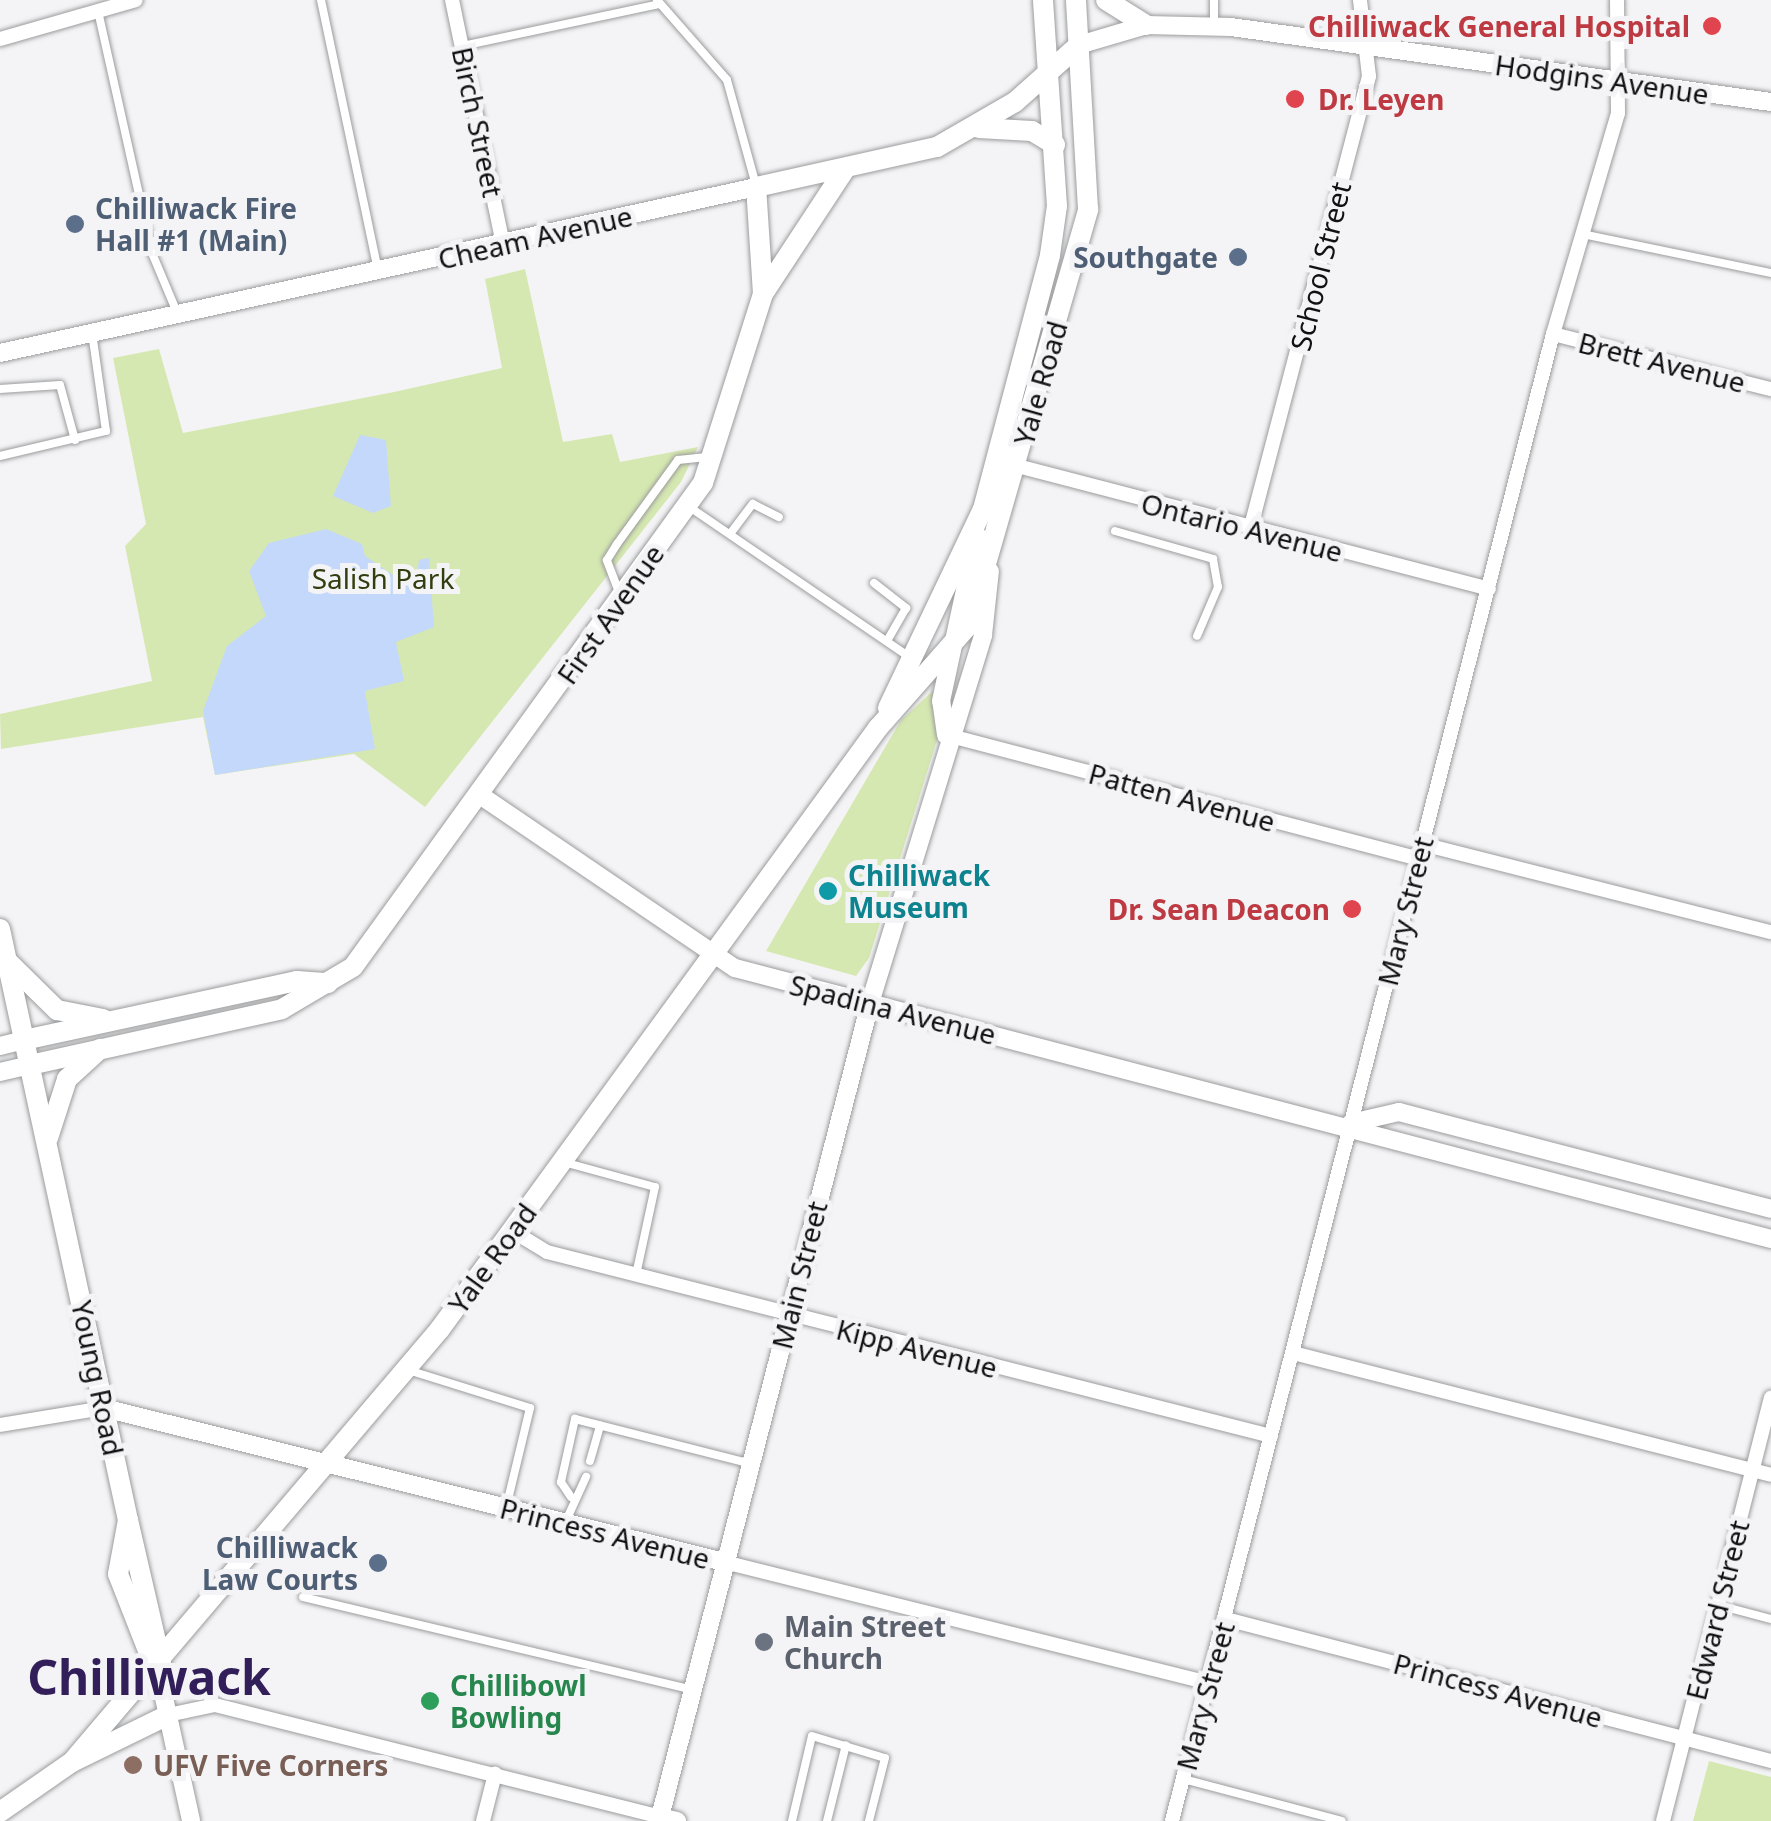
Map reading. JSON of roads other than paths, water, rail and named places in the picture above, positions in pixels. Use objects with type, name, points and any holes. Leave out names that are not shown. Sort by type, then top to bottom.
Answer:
[{"type":"main road","name":"Yale Road","points":[[72,1762],[158,1669],[406,1369],[714,960],[878,728],[949,656],[990,571],[1006,463],[1050,255],[1055,146],[1044,0]]},
{"type":"main road","name":"Yale Road","points":[[878,728],[1006,463],[1088,209],[1076,0]]},
{"type":"main road","points":[[1106,0],[1146,25]]},
{"type":"main road","name":"Cheam Avenue","points":[[756,187],[845,169],[977,128],[1079,46]]},
{"type":"main road","points":[[977,128],[1032,131],[1055,146]]},
{"type":"main road","points":[[762,294],[845,169]]},
{"type":"main road","name":"First Avenue","points":[[30,1065],[282,1010],[328,983],[375,945],[687,505],[716,456],[762,294],[756,187]]},
{"type":"main road","name":"Young Road","points":[[0,929],[128,1520],[118,1574],[158,1669]]},
{"type":"main road","points":[[7,962],[58,1010],[120,1021]]},
{"type":"main road","points":[[24,1040],[298,980],[328,983]]},
{"type":"main road","points":[[47,1144],[67,1079],[102,1048]]},
{"type":"main road","name":"Yale Road","points":[[0,1812],[72,1762],[168,1715]]},
{"type":"street","points":[[0,39],[136,0]]},
{"type":"street","name":"Birch Street","points":[[452,0],[503,245]]},
{"type":"street","name":"School Street","points":[[1250,530],[1369,76],[1360,0]]},
{"type":"street","name":"Mary Street","points":[[1172,1821],[1553,334],[1621,83],[1617,0]]},
{"type":"street","name":"Hodgins Avenue","points":[[1079,46],[1146,25],[1214,26],[1771,102]]},
{"type":"street","name":"Cheam Avenue","points":[[0,353],[756,187]]},
{"type":"street","name":"Brett Avenue","points":[[1553,334],[1771,390]]},
{"type":"street","name":"Ontario Avenue","points":[[1006,463],[1250,530],[1489,588]]},
{"type":"street","name":"Main Street","points":[[946,735],[949,656],[983,508]]},
{"type":"street","name":"Main Street","points":[[668,1819],[692,1690],[728,1564],[870,1003],[946,735],[984,636],[990,571]]},
{"type":"street","name":"Patten Avenue","points":[[946,735],[1420,852],[1771,932]]},
{"type":"street","name":"Spadina Avenue","points":[[480,795],[714,960],[1351,1123],[1398,1146],[1771,1238]]},
{"type":"street","points":[[0,1046],[24,1040]]},
{"type":"street","name":"First Avenue","points":[[0,1072],[30,1065]]},
{"type":"street","name":"Spadina Avenue","points":[[1351,1123],[1399,1112],[1771,1209]]},
{"type":"street","name":"Kipp Avenue","points":[[511,1230],[546,1252],[1272,1436]]},
{"type":"street","points":[[1293,1353],[1771,1476]]},
{"type":"street","name":"Edward Street","points":[[1664,1821],[1771,1398]]},
{"type":"street","name":"Princess Avenue","points":[[0,1425],[104,1408],[1208,1684]]},
{"type":"street","name":"Princess Avenue","points":[[1226,1620],[1771,1762]]},
{"type":"street","name":"Young Road","points":[[158,1669],[191,1821]]},
{"type":"street","points":[[168,1715],[215,1705],[668,1819]]},
{"type":"street","points":[[483,1821],[495,1774]]},
{"type":"lane","points":[[321,0],[378,272]]},
{"type":"lane","points":[[1214,0],[1214,26]]},
{"type":"lane","points":[[462,46],[658,2],[727,80],[756,187]]},
{"type":"lane","points":[[98,11],[152,253],[178,315]]},
{"type":"lane","points":[[1580,233],[1771,273]]},
{"type":"lane","points":[[0,456],[75,440],[110,426],[92,333]]},
{"type":"lane","points":[[0,389],[53,381],[75,440]]},
{"type":"lane","points":[[622,598],[607,560],[617,544],[678,460],[716,456]]},
{"type":"lane","points":[[730,534],[756,503],[779,517]]},
{"type":"lane","points":[[687,505],[912,658]]},
{"type":"lane","points":[[1115,531],[1213,559],[1218,587],[1197,636]]},
{"type":"lane","points":[[874,583],[906,608],[887,642]]},
{"type":"lane","points":[[562,1162],[655,1187],[636,1275]]},
{"type":"lane","points":[[406,1369],[530,1408],[506,1508]]},
{"type":"lane","points":[[571,1497],[561,1482],[575,1418],[752,1464]]},
{"type":"lane","points":[[590,1461],[600,1425]]},
{"type":"lane","points":[[565,1522],[571,1497],[586,1477]]},
{"type":"lane","points":[[303,1597],[692,1690]]},
{"type":"lane","points":[[1718,1605],[1771,1618]]},
{"type":"lane","points":[[792,1821],[812,1736],[885,1758],[868,1821]]},
{"type":"lane","points":[[828,1821],[846,1745]]},
{"type":"lane","points":[[1183,1779],[1342,1821]]},
{"type":"water","points":[[360,435],[386,440],[391,506],[373,513],[333,496]]},
{"type":"water","points":[[326,529],[362,544],[365,556],[396,577],[417,575],[419,560],[429,558],[434,627],[396,642],[404,681],[365,691],[375,749],[215,775],[203,711],[227,646],[266,616],[249,571],[269,543]]},
{"type":"place","name":"Chilliwack General Hospital","points":[[1712,26]]},
{"type":"place","name":"Dr. Leyen","points":[[1295,99]]},
{"type":"place","name":"Chilliwack Fire Hall #1 (Main)","points":[[75,224]]},
{"type":"place","name":"Southgate","points":[[1238,257]]},
{"type":"place","name":"Chilliwack Museum","points":[[828,891]]},
{"type":"place","name":"Dr. Sean Deacon","points":[[1352,909]]},
{"type":"place","name":"Chilliwack Law Courts","points":[[378,1563]]},
{"type":"place","name":"Main Street Church","points":[[764,1642]]},
{"type":"place","name":"Chillibowl Bowling","points":[[430,1701]]},
{"type":"place","name":"UFV Five Corners","points":[[133,1765]]},
{"type":"district","name":"Chilliwack","points":[[149,1677]]},
{"type":"park label","name":"Salish Park","points":[[383,578]]}]
